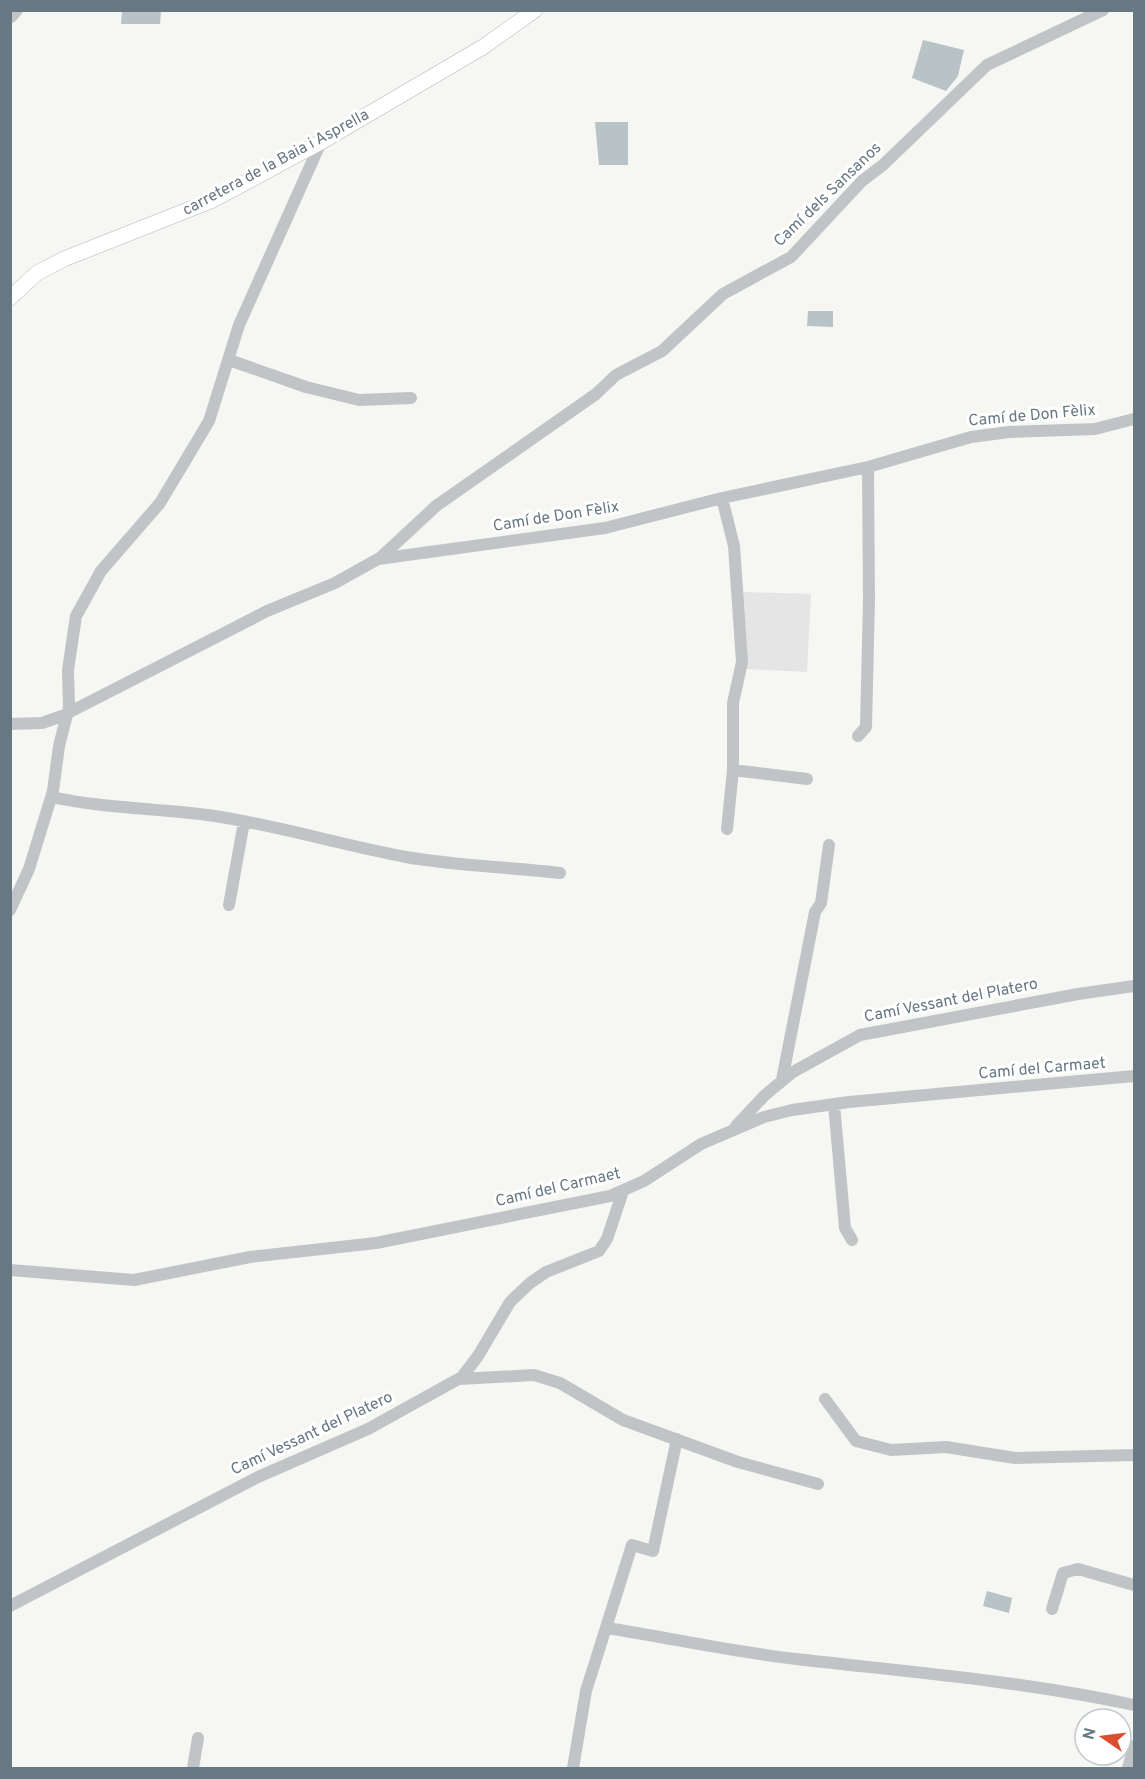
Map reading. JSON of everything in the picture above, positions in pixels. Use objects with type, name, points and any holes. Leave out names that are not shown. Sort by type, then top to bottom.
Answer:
[{"type":"main road","name":"carretera de la Baia i Asprella","points":[[10,298],[37,273],[64,259],[213,200],[321,142],[483,47],[535,10]]},
{"type":"street","points":[[10,17],[17,10]]},
{"type":"street","name":"Camí dels Sansanos","points":[[378,560],[436,506],[596,394],[616,375],[662,351],[723,294],[791,257],[862,181],[883,165],[987,65],[1103,10]]},
{"type":"street","points":[[10,910],[29,869],[52,797],[67,713],[68,670],[76,616],[101,571],[160,503],[185,465],[209,421],[239,325],[321,142]]},
{"type":"street","points":[[229,360],[306,387],[359,400],[411,398]]},
{"type":"street","name":"Camí de Don Fèlix","points":[[10,724],[42,723],[67,713],[267,611],[335,583],[378,560],[604,528],[722,498],[868,467],[971,437],[1009,432],[1095,429],[1134,418]]},
{"type":"street","points":[[858,736],[866,727],[869,600],[868,467]]},
{"type":"street","points":[[722,498],[734,546],[742,662],[733,703],[733,770],[727,829]]},
{"type":"street","points":[[733,770],[807,779]]},
{"type":"street","points":[[52,797],[130,810],[181,811],[425,860],[560,873]]},
{"type":"street","points":[[229,905],[244,822]]},
{"type":"street","points":[[782,1080],[815,912],[820,903],[829,845]]},
{"type":"street","name":"Camí Vessant del Platero","points":[[733,1129],[782,1080],[860,1035],[1078,994],[1134,986]]},
{"type":"street","name":"Camí del Carmaet","points":[[10,1269],[134,1280],[250,1257],[376,1243],[555,1209],[623,1191],[644,1181],[701,1144],[764,1116],[834,1104],[1134,1077]]},
{"type":"street","points":[[834,1104],[845,1228],[852,1240]]},
{"type":"street","name":"Camí Vessant del Platero","points":[[10,1606],[258,1477],[368,1429],[459,1379],[478,1356],[510,1302],[530,1283],[546,1272],[587,1258],[599,1251],[607,1239],[623,1191]]},
{"type":"street","points":[[459,1379],[534,1375],[560,1383],[623,1420],[738,1462],[818,1484]]},
{"type":"street","points":[[825,1399],[856,1441],[891,1450],[946,1447],[1015,1458],[1134,1455]]},
{"type":"street","points":[[573,1768],[586,1691],[608,1628],[632,1545],[653,1551],[677,1439]]},
{"type":"street","points":[[1052,1609],[1063,1573],[1078,1569],[1134,1585]]},
{"type":"street","points":[[608,1628],[730,1650],[1073,1691],[1134,1705]]},
{"type":"street","points":[[193,1768],[198,1738]]},
{"type":"street","points":[[1128,1768],[1134,1746]]},
{"type":"shaded area","points":[[122,11],[161,11],[160,24],[121,24]]},
{"type":"shaded area","points":[[923,40],[964,50],[958,76],[946,91],[912,78]]},
{"type":"shaded area","points":[[595,122],[628,122],[628,165],[599,165]]},
{"type":"shaded area","points":[[808,311],[833,311],[833,327],[807,326]]},
{"type":"shaded area","points":[[742,592],[811,594],[807,672],[746,669],[746,633]]},
{"type":"shaded area","points":[[987,1591],[1012,1598],[1009,1613],[983,1606]]}]
